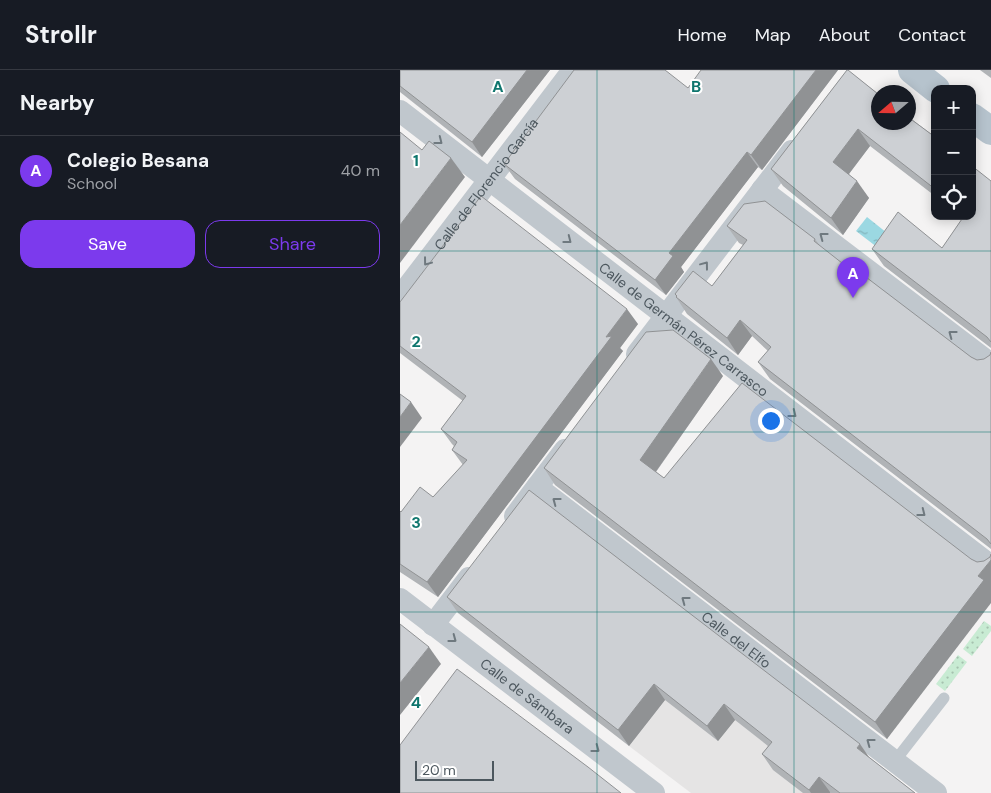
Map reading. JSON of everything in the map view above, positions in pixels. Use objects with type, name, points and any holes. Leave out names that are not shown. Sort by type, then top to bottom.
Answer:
[{"type":"main road","points":[[912,70],[931,85]]},
{"type":"main road","points":[[976,120],[991,131]]},
{"type":"street","name":"Calle de Florencio García","points":[[400,297],[573,70]]},
{"type":"street","name":"Calle de Germán Pérez Carrasco","points":[[400,111],[991,566]]},
{"type":"street","points":[[627,367],[805,135]]},
{"type":"street","points":[[762,190],[991,364]]},
{"type":"street","points":[[501,534],[579,431]]},
{"type":"street","name":"Calle del Elfo","points":[[537,486],[936,793]]},
{"type":"street","points":[[433,625],[483,558]]},
{"type":"street","name":"Calle de Sámbara","points":[[400,599],[433,625],[467,661],[654,793]]},
{"type":"lane","points":[[895,761],[944,698]]},
{"type":"shaded area","points":[[682,676],[906,793],[691,793],[629,746]]},
{"type":"green space","points":[[984,621],[991,626],[991,631],[972,656],[963,649]]},
{"type":"green space","points":[[958,655],[967,662],[945,691],[936,684]]},
{"type":"water","points":[[867,217],[897,241],[886,254],[856,231]]},
{"type":"building","points":[[400,70],[527,70],[472,142],[400,86]]},
{"type":"building","points":[[574,70],[665,70],[688,88],[701,70],[816,70],[751,155],[747,152],[669,253],[673,256],[655,280],[504,164]]},
{"type":"building","points":[[847,70],[871,88],[871,130],[916,130],[916,123],[931,134],[931,186],[858,129],[833,162],[857,181],[831,218],[771,169]]},
{"type":"building","points":[[400,132],[422,150],[429,141],[451,158],[400,225]]},
{"type":"building","points":[[976,169],[991,181],[991,342],[872,249],[898,212],[942,248],[961,220],[976,220]]},
{"type":"building","points":[[481,196],[627,309],[606,337],[612,336],[427,582],[400,564],[400,511],[420,487],[433,497],[467,460],[452,450],[457,442],[441,429],[466,396],[400,346],[400,302]]},
{"type":"building","points":[[765,201],[815,239],[814,241],[856,274],[858,271],[971,357],[977,360],[984,359],[991,352],[991,544],[758,362],[771,347],[740,320],[727,338],[676,297],[675,294],[693,271],[712,286],[747,240],[727,226],[744,204]]},
{"type":"building","points":[[673,330],[711,359],[640,460],[664,478],[742,383],[971,559],[977,562],[984,561],[991,554],[991,560],[978,576],[984,580],[875,722],[544,468],[646,332]]},
{"type":"building","points":[[400,394],[411,402],[400,417]]},
{"type":"building","points":[[529,490],[860,744],[857,748],[915,793],[840,793],[819,777],[809,790],[762,754],[772,742],[724,704],[707,726],[654,684],[618,730],[447,597]]},
{"type":"building","points":[[400,624],[429,647],[400,683]]},
{"type":"building","points":[[457,669],[621,793],[400,793],[400,745]]},
{"type":"place","name":"Colegio Besana","points":[[853,298]]}]
